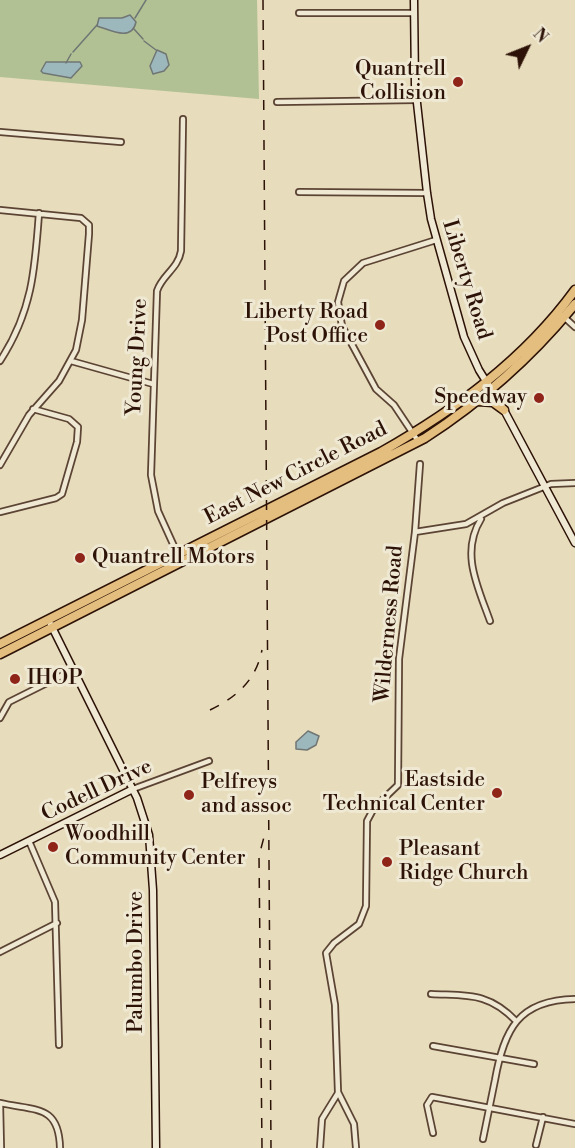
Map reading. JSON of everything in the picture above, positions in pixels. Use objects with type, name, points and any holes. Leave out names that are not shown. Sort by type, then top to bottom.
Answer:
[{"type":"highway","name":"East New Circle Road","points":[[0,654],[50,624],[416,438],[478,401],[520,365],[567,311],[575,290]]},
{"type":"highway","name":"East New Circle Road","points":[[416,438],[487,382],[567,311]]},
{"type":"highway","points":[[478,401],[493,402],[504,410]]},
{"type":"highway","name":"East New Circle Road","points":[[0,644],[50,624]]},
{"type":"street","name":"Liberty Road","points":[[414,0],[416,100],[427,193],[436,240],[464,337],[575,543]]},
{"type":"street","points":[[299,13],[414,13]]},
{"type":"street","points":[[277,102],[416,100]]},
{"type":"street","name":"Young Drive","points":[[180,558],[158,511],[152,485],[157,291],[161,281],[177,265],[181,251],[183,119]]},
{"type":"street","points":[[0,132],[121,142]]},
{"type":"street","points":[[298,192],[427,193]]},
{"type":"street","points":[[0,210],[74,216],[87,222],[89,234],[81,329],[71,361],[59,381],[33,409],[0,465]]},
{"type":"street","points":[[0,361],[15,337],[27,310],[34,275],[39,213]]},
{"type":"street","points":[[416,438],[394,405],[375,389],[342,326],[338,302],[344,282],[363,263],[436,240]]},
{"type":"street","points":[[567,311],[574,326]]},
{"type":"street","points":[[71,361],[153,384]]},
{"type":"street","points":[[0,512],[56,498],[64,488],[77,442],[78,427],[69,419],[33,409]]},
{"type":"street","points":[[415,532],[420,465]]},
{"type":"street","name":"Wilderness Road","points":[[356,1148],[354,1124],[338,1092],[335,1005],[326,953],[362,919],[366,906],[367,821],[374,808],[398,785],[399,660],[415,532],[466,525],[510,500],[553,483],[575,483]]},
{"type":"street","points":[[483,517],[472,540],[471,565],[490,621]]},
{"type":"street","name":"Palumbo Drive","points":[[50,624],[133,789],[147,827],[153,863],[156,1148]]},
{"type":"street","points":[[0,718],[9,702],[73,670]]},
{"type":"street","name":"Codell Drive","points":[[0,855],[133,789],[209,761]]},
{"type":"street","points":[[29,841],[53,893],[57,923],[59,1046]]},
{"type":"street","points":[[0,952],[57,923]]},
{"type":"street","points":[[430,994],[484,997],[496,1002],[516,1021]]},
{"type":"street","points":[[483,1139],[499,1057],[507,1033],[516,1021],[550,1001],[575,999]]},
{"type":"street","points":[[433,1046],[534,1064]]},
{"type":"street","points":[[320,1148],[320,1124],[338,1092]]},
{"type":"street","points":[[433,1133],[427,1105],[432,1097],[575,1124]]},
{"type":"street","points":[[1,1148],[0,1103],[51,1116],[60,1130],[60,1148]]},
{"type":"street","points":[[536,1145],[543,1117]]},
{"type":"green space","points":[[0,0],[257,0],[259,99],[0,77]]},
{"type":"water","points":[[130,15],[136,22],[130,32],[114,32],[97,26],[99,18],[122,18]]},
{"type":"water","points":[[157,50],[166,54],[169,65],[164,71],[153,74],[150,66]]},
{"type":"water","points":[[46,62],[80,62],[82,66],[71,78],[43,73],[41,71]]},
{"type":"water","points":[[308,731],[319,736],[316,745],[307,750],[296,749],[296,742]]},
{"type":"waterway","points":[[135,18],[146,0]]},
{"type":"waterway","points":[[73,52],[97,25]]},
{"type":"waterway","points":[[134,29],[143,39]]},
{"type":"waterway","points":[[144,41],[156,50]]},
{"type":"waterway","points":[[66,63],[71,54]]},
{"type":"railway","points":[[263,0],[271,1148]]},
{"type":"railway","points":[[210,710],[229,699],[244,686],[255,670],[262,650]]},
{"type":"railway","points":[[262,1148],[259,856],[264,837]]},
{"type":"place","name":"Quantrell Collision","points":[[458,82]]},
{"type":"place","name":"Liberty Road Post Office","points":[[380,325]]},
{"type":"place","name":"Speedway","points":[[539,398]]},
{"type":"place","name":"Quantrell Motors","points":[[80,558]]},
{"type":"place","name":"IHOP","points":[[15,679]]},
{"type":"place","name":"Eastside Technical Center","points":[[497,793]]},
{"type":"place","name":"Pelfreys and assoc","points":[[189,795]]},
{"type":"place","name":"Woodhill Community Center","points":[[53,847]]},
{"type":"place","name":"Pleasant Ridge Church","points":[[387,862]]}]
